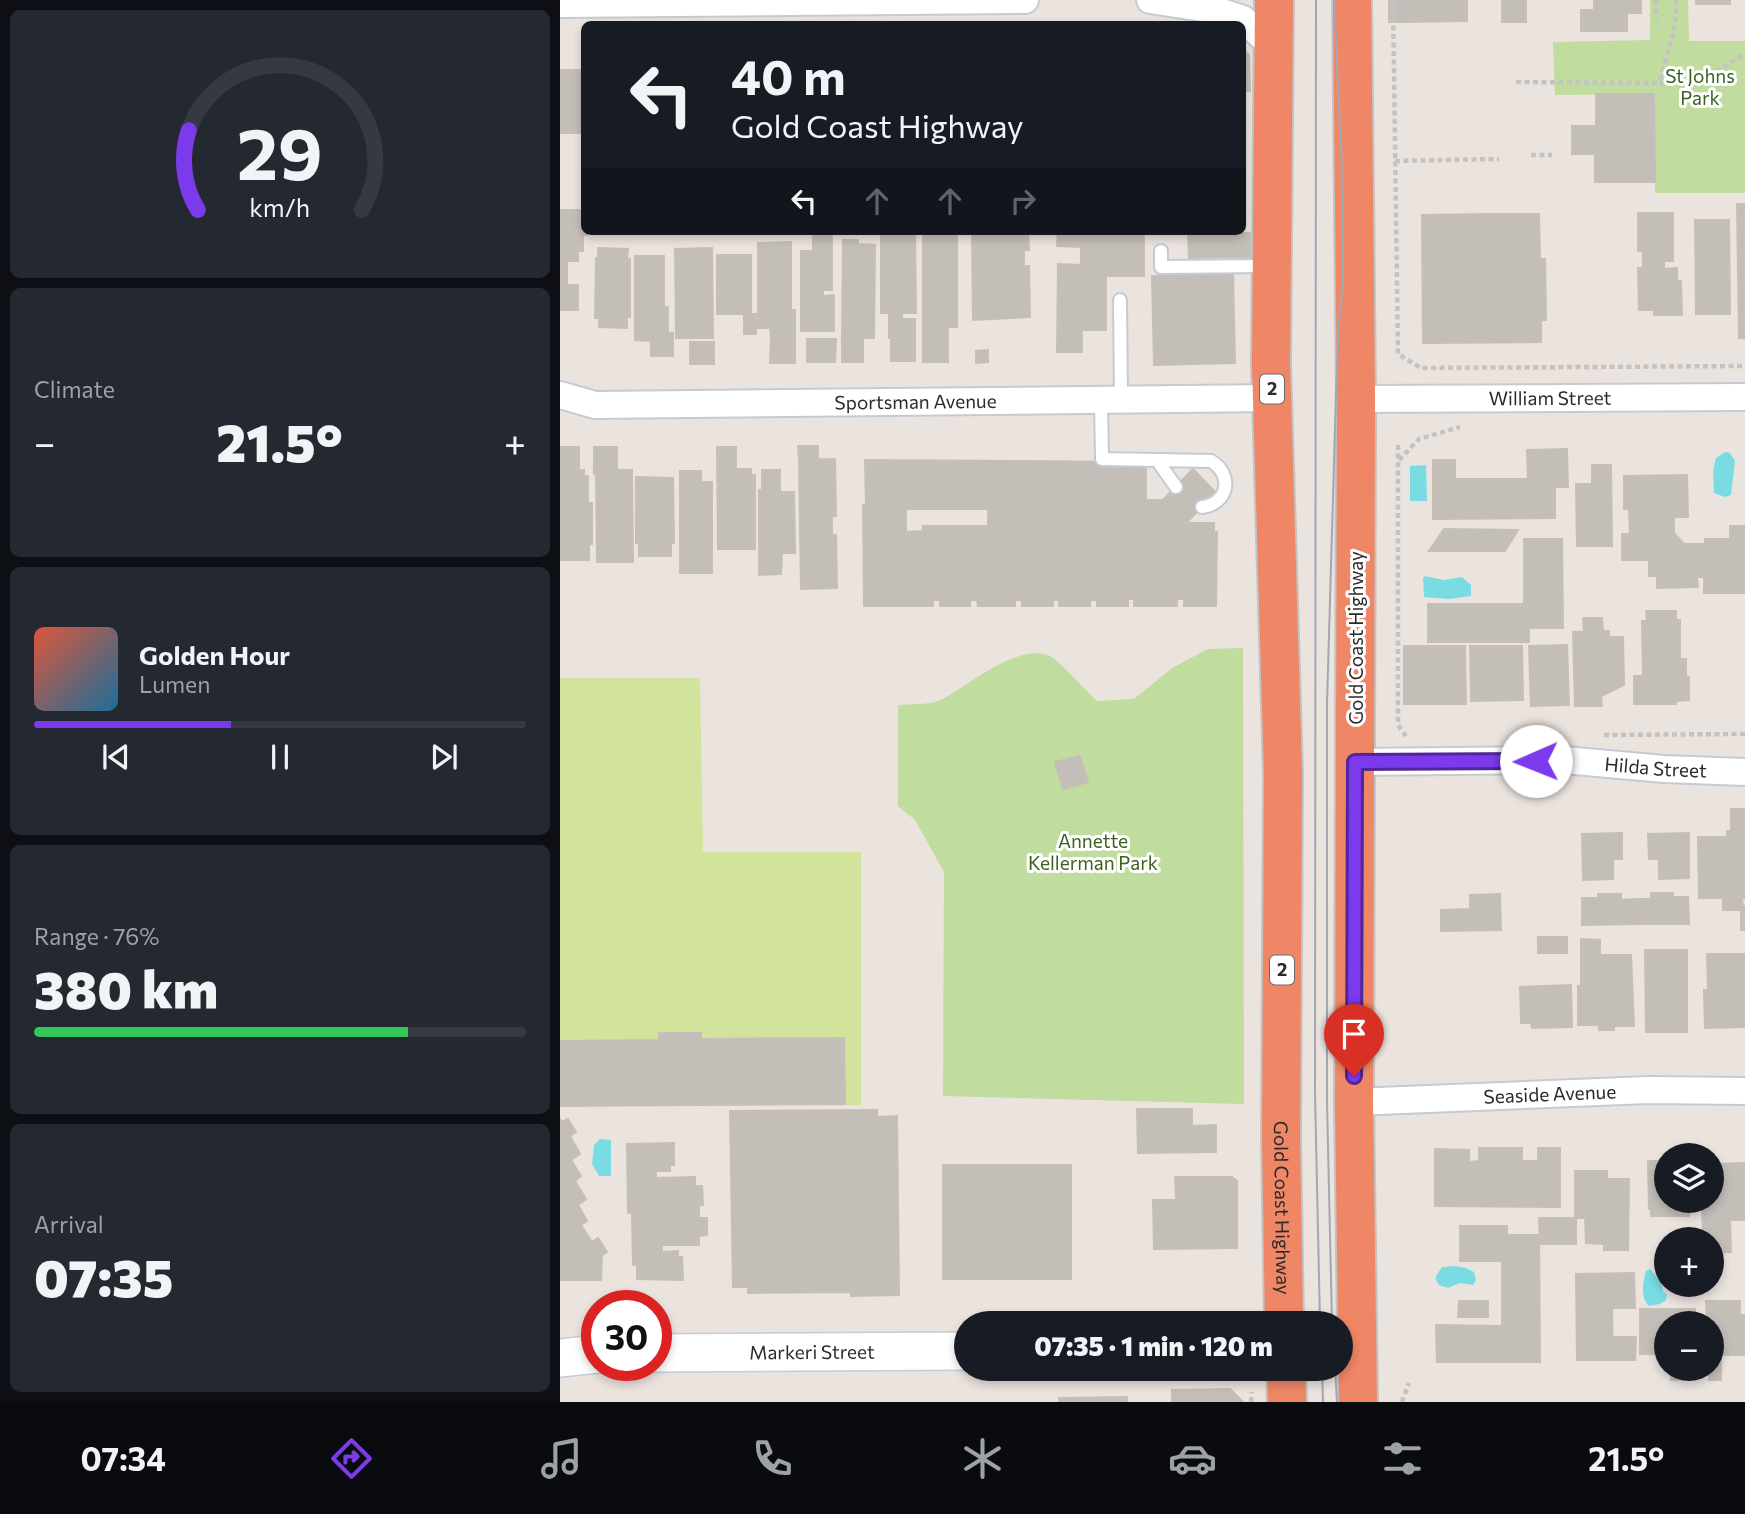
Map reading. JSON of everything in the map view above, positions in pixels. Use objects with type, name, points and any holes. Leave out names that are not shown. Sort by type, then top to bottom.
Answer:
[{"type":"highway","name":"Gold Coast Highway","points":[[1274,0],[1272,398],[1283,774],[1281,1139],[1284,1311]]},
{"type":"highway","name":"Gold Coast Highway","points":[[1350,1311],[1354,1102],[1356,399],[1352,0]]},
{"type":"highway","name":"Gold Coast Highway","points":[[1353,1372],[1358,1402]]},
{"type":"highway","points":[[1286,1381],[1287,1402]]},
{"type":"main road","name":"Markeri Street","points":[[672,1353],[954,1351]]},
{"type":"street","points":[[560,4],[1026,0]]},
{"type":"street","points":[[1150,0],[1215,10],[1245,21]]},
{"type":"street","points":[[1246,22],[1273,47]]},
{"type":"street","name":"Sportsman Avenue","points":[[560,395],[595,405],[1272,398]]},
{"type":"street","name":"William Street","points":[[1356,399],[1745,397]]},
{"type":"street","name":"Hilda Street","points":[[1355,762],[1564,760],[1745,772]]},
{"type":"street","name":"Seaside Avenue","points":[[1354,1102],[1648,1090],[1745,1091]]},
{"type":"lane","points":[[1161,251],[1161,267],[1272,266]]},
{"type":"lane","points":[[1120,300],[1111,400],[1102,460],[1204,460],[1217,465],[1225,479],[1223,495],[1212,505],[1202,507]]},
{"type":"lane","points":[[1157,460],[1175,487]]},
{"type":"path","points":[[1393,0],[1398,354],[1422,368],[1745,366]]},
{"type":"path","points":[[1656,0],[1656,19]]},
{"type":"path","points":[[1660,83],[1675,27],[1676,0]]},
{"type":"path","points":[[1516,82],[1695,84],[1745,54]]},
{"type":"path","points":[[1531,155],[1552,155]]},
{"type":"path","points":[[1395,161],[1499,159]]},
{"type":"path","points":[[1398,461],[1419,439],[1465,427]]},
{"type":"path","points":[[1398,445],[1398,725],[1407,736]]},
{"type":"path","points":[[1596,735],[1745,734]]},
{"type":"path","points":[[1402,1402],[1409,1383]]},
{"type":"green space","name":"St Johns Park","points":[[1650,0],[1688,0],[1689,41],[1745,41],[1745,193],[1655,193],[1654,94],[1555,95],[1553,42],[1650,40]]},
{"type":"green space","name":"Annette Kellerman Park","points":[[1243,648],[1244,1104],[943,1096],[944,872],[915,820],[898,806],[898,705],[937,702],[994,667],[1023,655],[1037,653],[1055,659],[1097,701],[1134,699],[1172,668],[1208,649]]},
{"type":"green space","points":[[560,678],[700,678],[703,852],[861,852],[861,1105],[560,1106]]},
{"type":"water","points":[[1725,452],[1730,453],[1735,461],[1731,495],[1725,497],[1714,493],[1713,471],[1716,458]]},
{"type":"water","points":[[1426,465],[1427,501],[1410,501],[1410,466]]},
{"type":"water","points":[[1425,576],[1444,580],[1462,577],[1471,585],[1471,596],[1449,599],[1424,597]]},
{"type":"water","points":[[600,1139],[611,1140],[611,1176],[599,1176],[592,1164],[594,1145]]},
{"type":"water","points":[[1454,1266],[1474,1272],[1476,1280],[1473,1285],[1460,1283],[1448,1288],[1439,1285],[1436,1276],[1442,1267]]},
{"type":"water","points":[[1650,1269],[1654,1274],[1654,1297],[1667,1297],[1660,1304],[1649,1306],[1644,1299],[1646,1271]]},
{"type":"building","points":[[1389,0],[1402,0],[1403,22],[1389,22]]},
{"type":"building","points":[[1402,0],[1467,0],[1467,21],[1403,22]]},
{"type":"building","points":[[1502,0],[1526,0],[1526,22],[1502,22]]},
{"type":"building","points":[[1594,0],[1641,0],[1641,13],[1627,13],[1627,31],[1581,31],[1581,10],[1594,10]]},
{"type":"building","points":[[1696,0],[1730,0],[1730,4],[1696,4]]},
{"type":"building","points":[[1246,52],[1249,55],[1250,91],[1246,91]]},
{"type":"building","points":[[560,70],[581,70],[581,133],[560,133]]},
{"type":"building","points":[[1596,94],[1654,94],[1655,182],[1595,182],[1595,154],[1572,154],[1572,126],[1596,126]]},
{"type":"building","points":[[1737,204],[1745,204],[1745,338],[1739,338]]},
{"type":"building","points":[[560,210],[578,210],[578,261],[567,261],[567,285],[578,285],[578,310],[560,310]]},
{"type":"building","points":[[578,210],[581,210],[581,235],[578,235]]},
{"type":"building","points":[[1638,213],[1673,213],[1673,261],[1664,261],[1664,269],[1677,268],[1677,281],[1681,281],[1682,315],[1654,315],[1654,310],[1639,310],[1638,268],[1643,268],[1643,251],[1638,251]]},
{"type":"building","points":[[1539,214],[1540,259],[1545,259],[1546,320],[1541,320],[1541,342],[1423,343],[1422,215]]},
{"type":"building","points":[[1695,220],[1729,220],[1730,314],[1696,314]]},
{"type":"building","points":[[1252,233],[1252,257],[1238,257],[1238,235]]},
{"type":"building","points":[[813,235],[832,235],[832,290],[823,290],[823,296],[834,295],[834,331],[801,331],[801,251],[813,251]]},
{"type":"building","points":[[881,235],[915,235],[916,313],[902,313],[902,319],[915,319],[915,338],[889,338],[889,313],[881,313]]},
{"type":"building","points":[[923,235],[957,235],[957,327],[948,327],[948,336],[923,336]]},
{"type":"building","points":[[972,235],[1028,235],[1029,250],[1024,250],[1024,266],[1029,266],[1030,317],[973,320]]},
{"type":"building","points":[[1058,235],[1081,235],[1082,247],[1057,246]]},
{"type":"building","points":[[1081,235],[1144,235],[1144,276],[1081,276]]},
{"type":"building","points":[[1188,235],[1238,235],[1238,257],[1189,258]]},
{"type":"building","points":[[578,237],[583,237],[583,251],[578,251]]},
{"type":"building","points":[[843,240],[858,240],[858,244],[875,245],[874,338],[842,338]]},
{"type":"building","points":[[791,242],[791,310],[795,310],[795,337],[771,337],[770,328],[758,328],[758,243]]},
{"type":"building","points":[[598,248],[628,249],[630,317],[627,317],[627,328],[599,327],[599,318],[595,318]]},
{"type":"building","points":[[712,248],[713,338],[676,338],[675,249]]},
{"type":"building","points":[[717,255],[751,255],[751,314],[717,314]]},
{"type":"building","points":[[635,256],[664,256],[664,307],[668,307],[668,333],[673,333],[673,356],[651,356],[651,341],[635,340]]},
{"type":"building","points":[[1058,264],[1081,265],[1082,352],[1057,352]]},
{"type":"building","points":[[1233,274],[1235,363],[1154,365],[1152,276]]},
{"type":"building","points":[[1081,276],[1106,276],[1106,330],[1082,330]]},
{"type":"building","points":[[744,314],[756,314],[756,334],[744,334]]},
{"type":"building","points":[[923,336],[948,336],[948,362],[923,362]]},
{"type":"building","points":[[771,337],[795,337],[795,363],[770,363]]},
{"type":"building","points":[[842,338],[863,338],[863,362],[842,362]]},
{"type":"building","points":[[891,338],[915,338],[915,361],[891,361]]},
{"type":"building","points":[[807,339],[836,339],[835,362],[807,362]]},
{"type":"building","points":[[690,342],[714,342],[714,364],[690,364]]},
{"type":"building","points":[[988,350],[988,362],[976,363],[976,351]]},
{"type":"building","points":[[798,446],[818,446],[818,459],[799,460]]},
{"type":"building","points":[[560,447],[579,447],[579,471],[560,470]]},
{"type":"building","points":[[594,447],[617,447],[617,470],[596,470],[594,473]]},
{"type":"building","points":[[717,447],[736,447],[736,469],[751,469],[751,475],[755,475],[755,549],[718,549]]},
{"type":"building","points":[[1567,449],[1568,487],[1555,487],[1555,518],[1433,519],[1433,460],[1455,460],[1455,479],[1528,479],[1527,450]]},
{"type":"building","points":[[835,459],[836,516],[832,516],[832,535],[836,535],[837,588],[801,589],[799,460]]},
{"type":"building","points":[[865,460],[1143,462],[1143,469],[1146,469],[1146,500],[1163,500],[1186,523],[1214,523],[1214,532],[1217,532],[1216,606],[1184,606],[1184,599],[1177,599],[1177,606],[1134,606],[1134,599],[1128,599],[1128,606],[1097,606],[1097,600],[1090,600],[1090,606],[1059,606],[1059,600],[1053,600],[1053,606],[1022,606],[1022,600],[1015,600],[1015,606],[978,606],[977,600],[970,600],[970,606],[940,606],[940,600],[933,600],[933,606],[864,606],[863,505],[866,505]],"holes":[[[906,509],[988,509],[988,526],[923,526],[923,531],[906,532]]]},
{"type":"building","points":[[1592,465],[1611,465],[1612,546],[1577,546],[1576,484],[1592,484]]},
{"type":"building","points":[[1193,469],[1216,493],[1186,523],[1163,500]]},
{"type":"building","points":[[560,470],[584,470],[584,476],[588,476],[588,503],[592,503],[592,544],[589,543],[589,560],[560,560]]},
{"type":"building","points":[[596,470],[632,470],[633,562],[597,562]]},
{"type":"building","points":[[762,470],[780,470],[780,492],[794,492],[795,553],[782,553],[781,574],[759,575],[759,490],[762,490]]},
{"type":"building","points":[[680,471],[701,471],[701,482],[712,482],[712,573],[680,573]]},
{"type":"building","points":[[1687,475],[1688,517],[1674,517],[1674,533],[1684,544],[1705,544],[1705,539],[1730,539],[1730,526],[1745,526],[1745,593],[1704,593],[1704,577],[1697,577],[1698,587],[1657,588],[1657,576],[1649,576],[1649,560],[1622,560],[1622,534],[1630,534],[1629,509],[1624,509],[1624,476]]},
{"type":"building","points":[[636,477],[673,478],[674,543],[671,543],[671,556],[639,556],[639,543],[636,543]]},
{"type":"building","points":[[1444,529],[1518,530],[1505,551],[1429,551]]},
{"type":"building","points":[[1524,539],[1562,539],[1563,628],[1529,628],[1529,642],[1428,642],[1428,604],[1524,604]]},
{"type":"building","points":[[1646,611],[1676,611],[1676,620],[1680,620],[1680,659],[1686,659],[1686,677],[1689,677],[1689,700],[1676,701],[1676,704],[1634,704],[1634,676],[1643,676],[1642,621],[1647,621]]},
{"type":"building","points":[[1583,618],[1602,618],[1603,631],[1584,632]]},
{"type":"building","points":[[1609,631],[1609,637],[1623,637],[1624,685],[1601,696],[1602,706],[1575,706],[1573,632]]},
{"type":"building","points":[[1567,645],[1569,705],[1531,706],[1529,646]]},
{"type":"building","points":[[1404,646],[1465,646],[1466,704],[1404,704]]},
{"type":"building","points":[[1470,646],[1522,646],[1523,700],[1471,701]]},
{"type":"building","points":[[1080,756],[1088,782],[1063,789],[1055,762]]},
{"type":"building","points":[[1731,809],[1745,809],[1745,831],[1731,831]]},
{"type":"building","points":[[1727,831],[1745,831],[1745,898],[1699,898],[1698,837],[1727,837]]},
{"type":"building","points":[[1622,833],[1622,859],[1613,859],[1613,879],[1583,880],[1582,834]]},
{"type":"building","points":[[1689,833],[1689,878],[1659,879],[1659,859],[1649,859],[1648,834]]},
{"type":"building","points":[[1651,893],[1673,893],[1673,897],[1688,897],[1689,924],[1636,924],[1635,899],[1651,899]]},
{"type":"building","points":[[1500,894],[1501,930],[1441,931],[1441,910],[1470,909],[1470,895]]},
{"type":"building","points":[[1598,894],[1621,894],[1621,900],[1635,899],[1636,924],[1582,925],[1582,898],[1598,898]]},
{"type":"building","points":[[1723,898],[1742,898],[1745,906],[1745,930],[1741,930],[1741,910],[1723,910]]},
{"type":"building","points":[[1538,937],[1567,937],[1567,953],[1538,953]]},
{"type":"building","points":[[1581,939],[1600,940],[1600,955],[1631,955],[1634,1026],[1614,1026],[1614,1030],[1599,1030],[1599,1025],[1578,1025]]},
{"type":"building","points":[[1645,950],[1687,950],[1687,1032],[1646,1032]]},
{"type":"building","points":[[1707,954],[1745,954],[1745,1027],[1705,1028]]},
{"type":"building","points":[[1571,985],[1572,1027],[1532,1028],[1531,1023],[1521,1023],[1520,987]]},
{"type":"building","points":[[659,1033],[701,1033],[701,1039],[844,1038],[845,1104],[560,1106],[560,1041],[659,1040]]},
{"type":"building","points":[[1137,1109],[1192,1109],[1192,1126],[1216,1125],[1216,1152],[1138,1153]]},
{"type":"building","points":[[877,1110],[877,1117],[897,1116],[899,1295],[851,1296],[851,1292],[748,1293],[748,1287],[733,1287],[730,1111]]},
{"type":"building","points":[[560,1119],[562,1122],[568,1119],[576,1132],[570,1136],[580,1154],[571,1160],[581,1176],[575,1181],[586,1199],[578,1205],[587,1221],[581,1225],[592,1242],[598,1238],[607,1252],[602,1255],[601,1280],[560,1280]]},
{"type":"building","points":[[674,1143],[674,1165],[670,1165],[670,1171],[656,1171],[656,1178],[695,1177],[695,1186],[702,1186],[703,1205],[699,1205],[699,1218],[707,1218],[707,1235],[699,1236],[699,1245],[662,1245],[662,1252],[678,1251],[678,1257],[682,1257],[683,1280],[637,1279],[637,1265],[633,1265],[632,1213],[628,1213],[627,1144]]},
{"type":"building","points":[[1479,1148],[1522,1148],[1522,1161],[1538,1161],[1538,1148],[1560,1148],[1560,1207],[1435,1206],[1435,1149],[1469,1150],[1469,1162],[1479,1161]]},
{"type":"building","points":[[1648,1161],[1654,1161],[1654,1213],[1689,1213],[1689,1216],[1651,1216]]},
{"type":"building","points":[[1745,1163],[1745,1220],[1730,1220],[1731,1252],[1724,1252],[1724,1227],[1703,1227],[1702,1213],[1724,1213],[1724,1164]]},
{"type":"building","points":[[943,1165],[1071,1165],[1071,1279],[943,1279]]},
{"type":"building","points":[[1575,1171],[1607,1171],[1607,1179],[1629,1179],[1628,1250],[1604,1250],[1604,1244],[1586,1243],[1585,1218],[1575,1218]]},
{"type":"building","points":[[1175,1177],[1232,1177],[1237,1181],[1237,1248],[1154,1249],[1153,1200],[1176,1200]]},
{"type":"building","points":[[1539,1218],[1576,1218],[1576,1244],[1540,1244]]},
{"type":"building","points":[[1460,1226],[1507,1226],[1507,1235],[1539,1235],[1540,1362],[1437,1362],[1436,1325],[1502,1326],[1502,1261],[1460,1261]]},
{"type":"building","points":[[1634,1273],[1635,1308],[1612,1308],[1613,1360],[1577,1360],[1576,1274]]},
{"type":"building","points":[[1459,1301],[1488,1301],[1488,1317],[1458,1317]]},
{"type":"building","points":[[1706,1301],[1740,1301],[1740,1315],[1745,1315],[1745,1355],[1724,1355],[1724,1311],[1706,1311]]},
{"type":"building","points":[[1640,1309],[1695,1309],[1654,1311],[1654,1354],[1640,1354]]},
{"type":"building","points":[[1613,1337],[1636,1337],[1635,1360],[1613,1360]]},
{"type":"building","points":[[1230,1389],[1243,1402],[1172,1402],[1172,1390]]},
{"type":"building","points":[[1127,1397],[1127,1402],[1059,1402],[1059,1398]]},
{"type":"tram line","points":[[1316,0],[1315,1093],[1320,1311]]},
{"type":"tram line","points":[[1332,1311],[1327,1102],[1327,704],[1336,393],[1343,283],[1342,168],[1334,0]]},
{"type":"tram line","points":[[1322,1381],[1323,1402]]},
{"type":"tram line","points":[[1336,1381],[1337,1402]]},
{"type":"route","points":[[1354,1076],[1355,762],[1536,761]]}]
